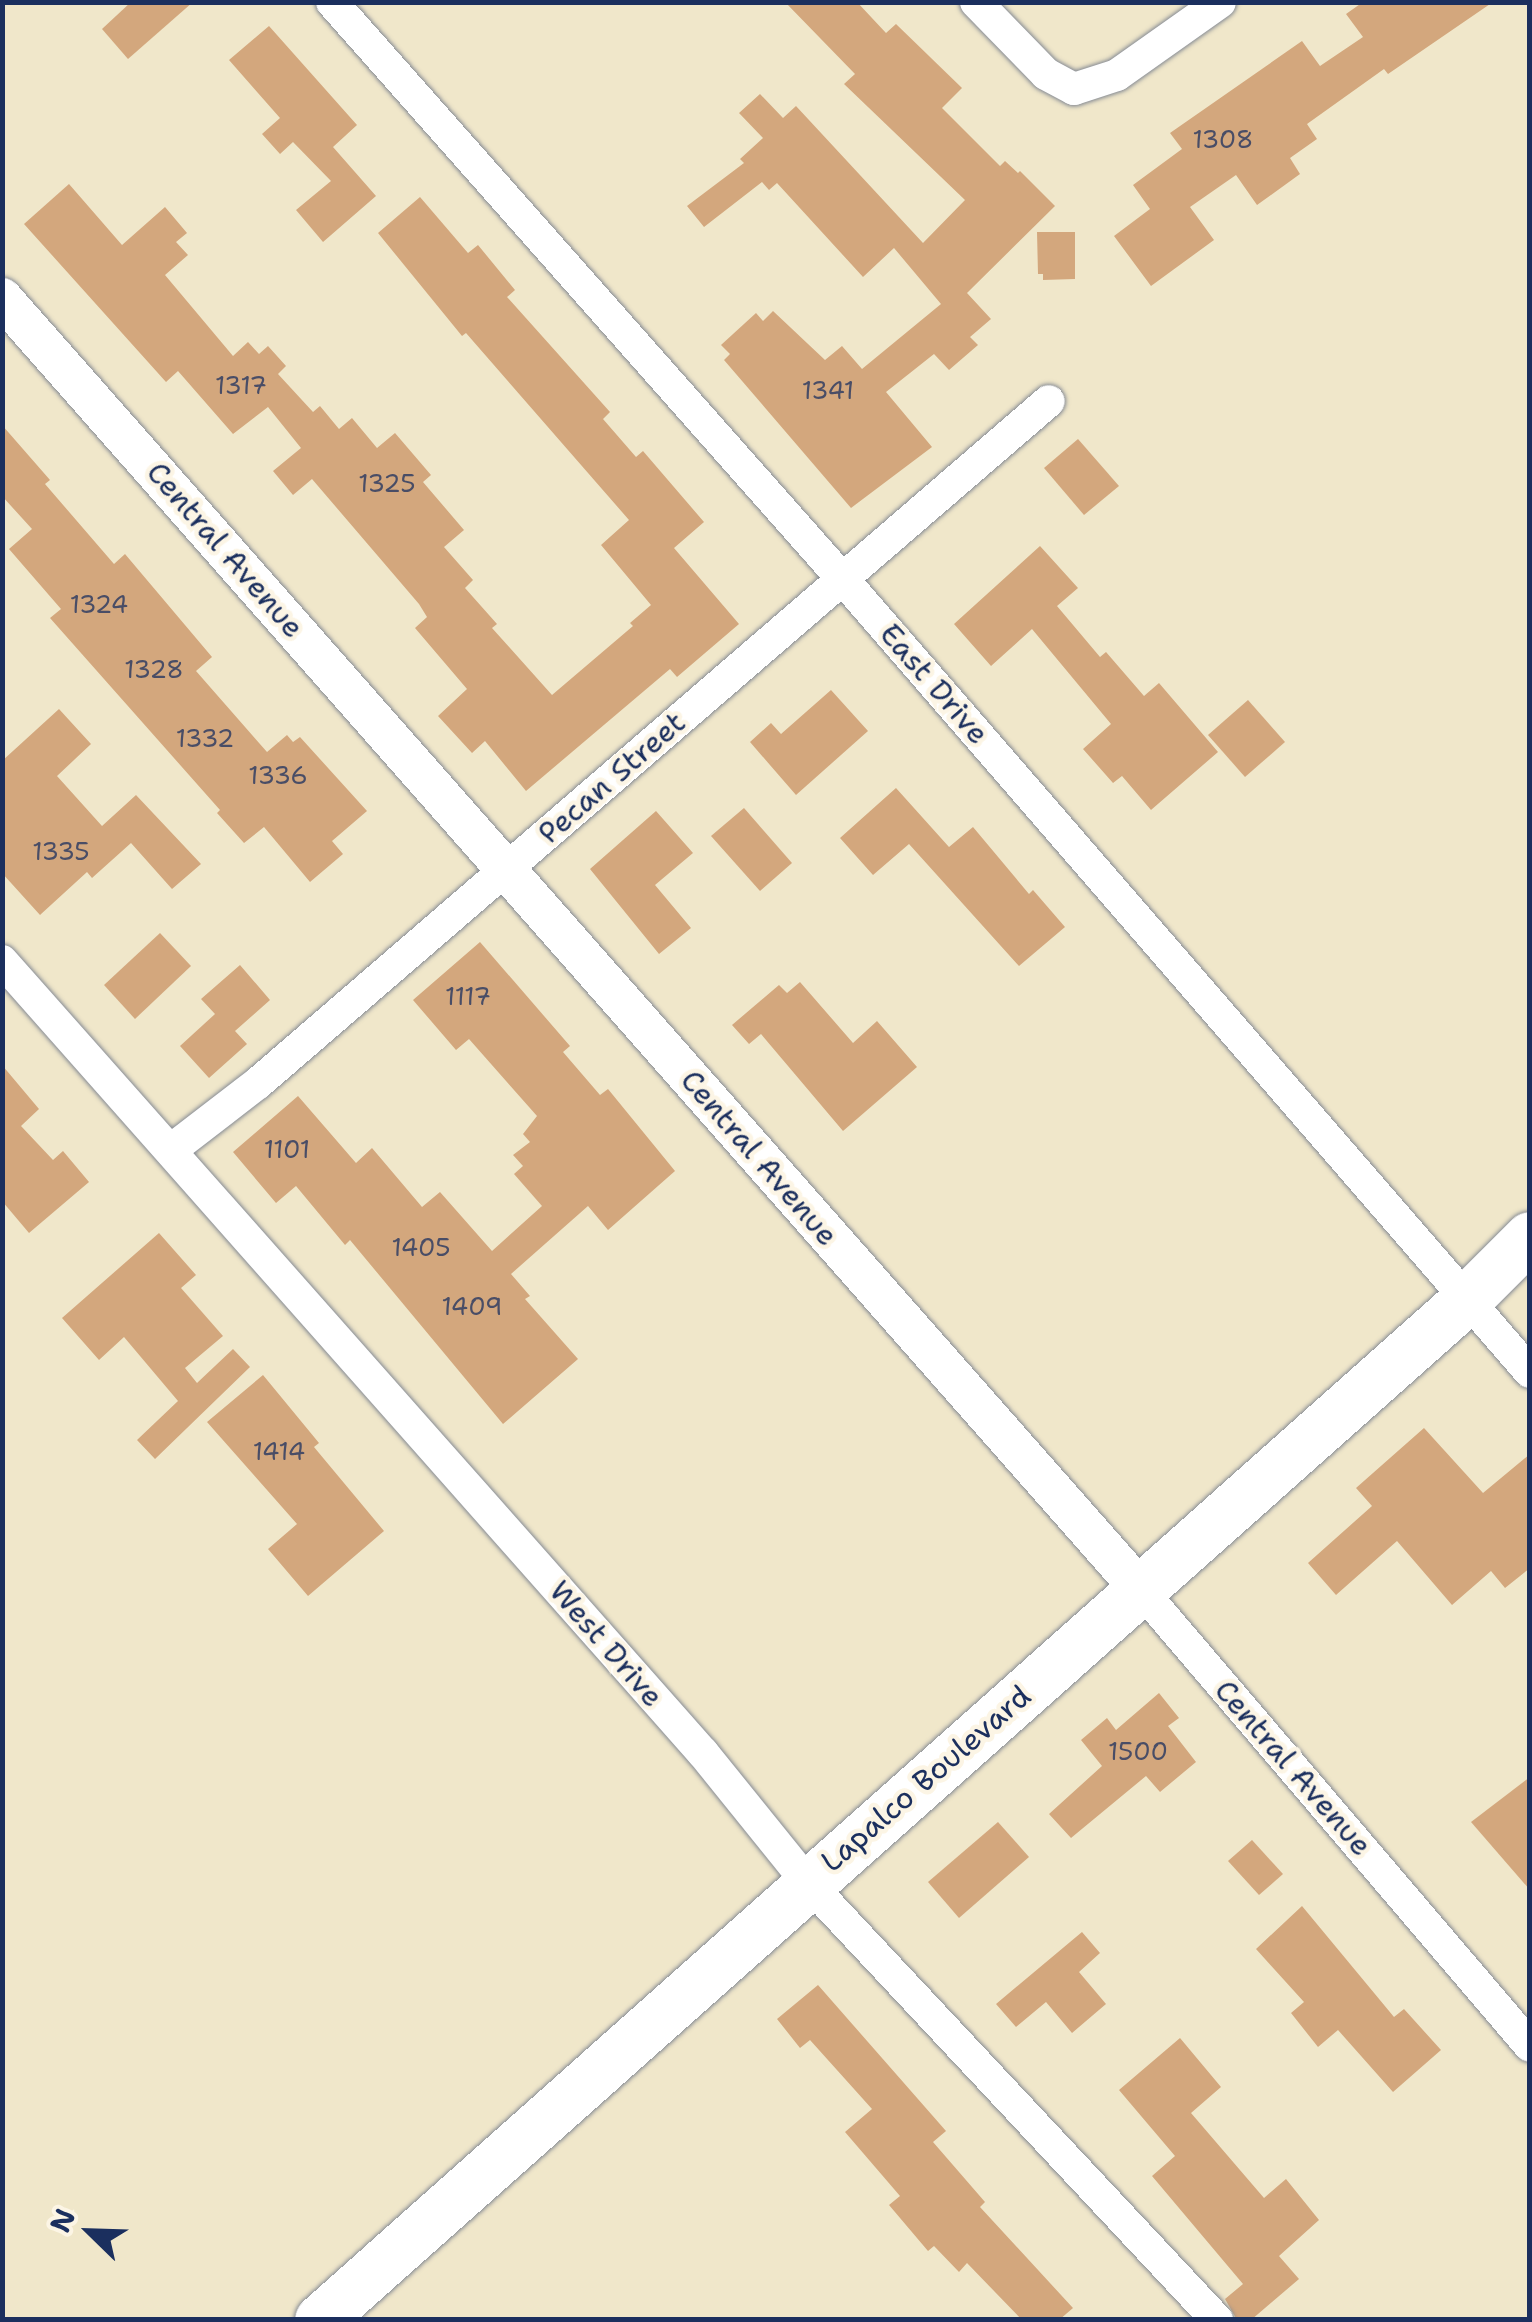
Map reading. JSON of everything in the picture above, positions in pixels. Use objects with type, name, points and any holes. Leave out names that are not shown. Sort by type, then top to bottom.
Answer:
[{"type":"main road","name":"Lapalco Boulevard","points":[[320,2320],[1467,1300],[1530,1237]]},
{"type":"street","name":"East Drive","points":[[332,2],[842,579],[1530,1372]]},
{"type":"street","points":[[976,2],[1046,74],[1074,90],[1117,75],[1220,2]]},
{"type":"street","name":"Central Avenue","points":[[2,298],[1140,1590],[1520,2034]]},
{"type":"street","name":"Pecan Street","points":[[171,1150],[258,1083],[1049,401]]},
{"type":"street","name":"West Drive","points":[[2,961],[703,1753],[808,1883],[1217,2320]]},
{"type":"building","points":[[131,2],[193,2],[128,59],[102,29]]},
{"type":"building","points":[[785,2],[857,2],[886,33],[896,24],[962,88],[942,108],[1000,166],[1005,161],[1020,171],[1055,206],[967,293],[991,319],[970,337],[978,345],[949,370],[934,354],[886,392],[932,447],[851,508],[724,360],[730,354],[721,345],[756,313],[763,321],[773,311],[825,360],[842,346],[862,369],[941,304],[894,248],[863,277],[777,183],[769,190],[762,182],[704,227],[687,206],[744,163],[740,159],[763,138],[739,113],[760,94],[783,118],[796,106],[923,243],[965,200],[844,84],[855,74]]},
{"type":"building","points":[[1363,2],[1493,2],[1388,74],[1384,69],[1307,124],[1317,139],[1290,158],[1300,174],[1257,205],[1236,175],[1190,207],[1214,240],[1151,286],[1114,236],[1150,209],[1133,185],[1182,149],[1170,133],[1302,41],[1320,66],[1363,37],[1346,14]]},
{"type":"building","points":[[269,26],[357,125],[333,147],[376,196],[323,242],[296,210],[331,181],[293,142],[280,154],[262,134],[280,118],[229,60]]},
{"type":"building","points":[[69,184],[122,245],[165,207],[187,233],[176,242],[188,255],[165,275],[233,356],[248,342],[259,354],[268,346],[286,366],[278,374],[313,412],[320,406],[339,429],[352,418],[377,448],[395,433],[431,475],[423,482],[464,530],[444,547],[473,580],[465,588],[497,624],[492,628],[552,695],[633,626],[630,623],[651,605],[601,545],[629,520],[466,333],[462,336],[378,233],[420,197],[468,253],[478,245],[515,290],[507,297],[610,412],[603,419],[636,457],[643,451],[704,522],[674,548],[739,624],[677,677],[670,669],[526,791],[485,741],[472,753],[438,716],[467,689],[415,628],[427,617],[419,604],[312,479],[293,495],[273,471],[301,448],[268,407],[233,434],[178,371],[166,382],[24,224]]},
{"type":"building","points":[[1037,232],[1075,232],[1075,279],[1043,280],[1043,274],[1038,274]]},
{"type":"building","points":[[2,425],[50,480],[45,484],[114,564],[125,554],[212,657],[196,671],[267,752],[287,735],[293,742],[300,737],[367,811],[332,841],[343,854],[310,882],[264,827],[244,843],[217,813],[220,810],[50,618],[61,609],[9,549],[32,529],[2,496]]},
{"type":"building","points":[[1078,439],[1119,486],[1084,515],[1044,468]]},
{"type":"building","points":[[1040,546],[1078,588],[1057,606],[1100,657],[1106,652],[1144,696],[1159,683],[1218,752],[1151,810],[1122,776],[1113,783],[1083,749],[1111,724],[1032,629],[991,666],[954,624]]},
{"type":"building","points":[[831,690],[868,731],[796,795],[750,742],[771,723],[781,734]]},
{"type":"building","points":[[1248,700],[1285,742],[1245,777],[1208,735]]},
{"type":"building","points":[[59,709],[91,744],[57,776],[102,826],[136,795],[201,864],[172,889],[131,843],[92,878],[87,872],[40,915],[2,873],[2,761]]},
{"type":"building","points":[[896,788],[949,847],[973,827],[1029,894],[1033,890],[1065,927],[1019,966],[909,844],[873,875],[840,838]]},
{"type":"building","points":[[744,808],[792,863],[760,891],[711,836]]},
{"type":"building","points":[[656,811],[693,853],[655,885],[691,928],[659,954],[590,869]]},
{"type":"building","points":[[160,933],[191,966],[135,1019],[104,985]]},
{"type":"building","points":[[480,942],[570,1046],[563,1052],[600,1095],[608,1089],[675,1171],[608,1230],[588,1206],[511,1274],[530,1296],[525,1299],[578,1359],[503,1424],[350,1240],[345,1245],[296,1186],[276,1203],[233,1152],[298,1096],[356,1163],[372,1148],[422,1207],[440,1192],[492,1251],[542,1206],[514,1174],[523,1166],[513,1155],[530,1142],[523,1134],[537,1116],[469,1039],[456,1050],[413,1000]]},
{"type":"building","points":[[240,965],[270,1000],[235,1031],[247,1044],[209,1078],[180,1046],[215,1014],[201,999]]},
{"type":"building","points":[[800,982],[853,1043],[877,1021],[917,1067],[843,1131],[761,1034],[749,1044],[732,1025],[779,985],[787,993]]},
{"type":"building","points":[[2,1065],[39,1109],[21,1126],[53,1160],[63,1151],[89,1182],[29,1233],[2,1201]]},
{"type":"building","points":[[159,1233],[196,1275],[181,1288],[223,1336],[185,1368],[197,1383],[233,1349],[250,1367],[155,1459],[137,1440],[178,1401],[124,1337],[99,1360],[62,1318]]},
{"type":"building","points":[[263,1375],[319,1443],[314,1447],[384,1531],[308,1596],[268,1549],[297,1524],[207,1422]]},
{"type":"building","points":[[1424,1428],[1483,1493],[1530,1454],[1530,1568],[1505,1588],[1491,1571],[1452,1605],[1397,1541],[1336,1595],[1308,1563],[1372,1506],[1356,1488]]},
{"type":"building","points":[[1159,1693],[1179,1718],[1168,1726],[1196,1762],[1160,1792],[1146,1776],[1071,1838],[1049,1814],[1102,1766],[1081,1740],[1107,1718],[1116,1730]]},
{"type":"building","points":[[1530,1777],[1530,1890],[1471,1822]]},
{"type":"building","points":[[998,1822],[1029,1857],[959,1918],[928,1882]]},
{"type":"building","points":[[1252,1840],[1283,1874],[1259,1895],[1228,1861]]},
{"type":"building","points":[[1302,1906],[1394,2017],[1404,2009],[1441,2050],[1393,2092],[1338,2030],[1318,2047],[1291,2013],[1304,2002],[1256,1949]]},
{"type":"building","points":[[1082,1932],[1100,1953],[1079,1972],[1106,2004],[1072,2033],[1046,2002],[1016,2027],[996,2004]]},
{"type":"building","points":[[818,1985],[946,2131],[933,2142],[985,2202],[980,2207],[1073,2308],[1059,2320],[1022,2320],[967,2263],[959,2272],[934,2246],[928,2251],[889,2205],[900,2196],[845,2132],[872,2109],[810,2040],[800,2048],[777,2019]]},
{"type":"building","points":[[1180,2038],[1221,2087],[1191,2113],[1264,2198],[1286,2179],[1319,2220],[1279,2256],[1299,2279],[1251,2320],[1237,2320],[1225,2299],[1243,2284],[1152,2176],[1175,2156],[1119,2090]]}]
